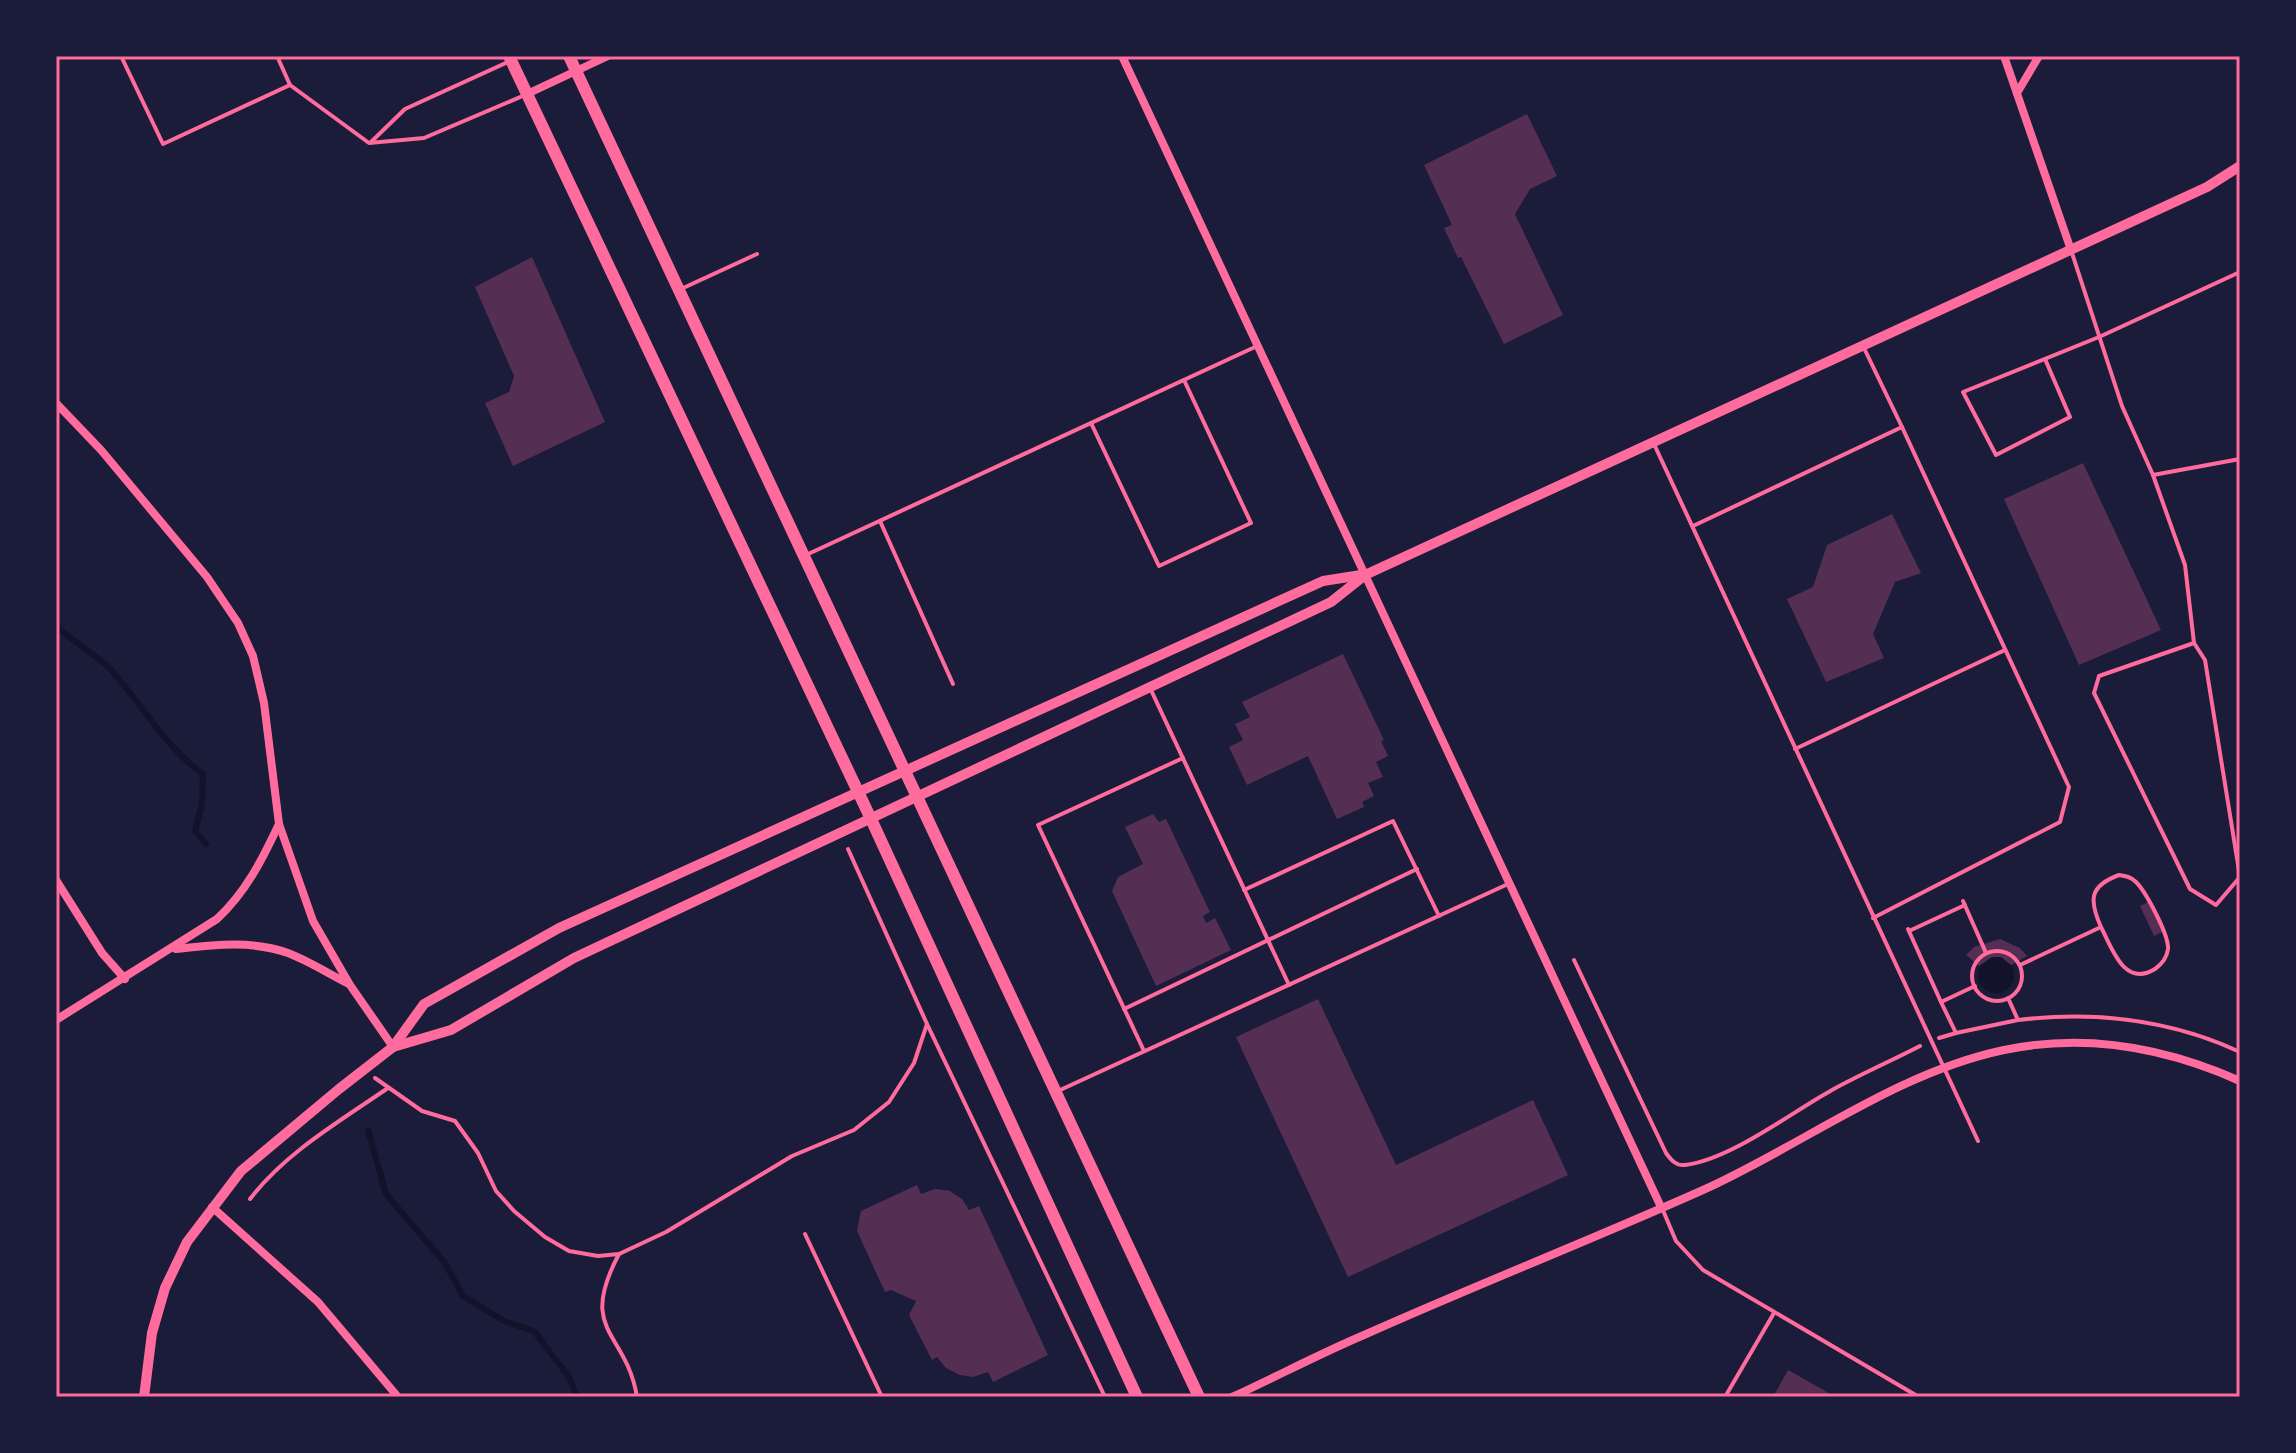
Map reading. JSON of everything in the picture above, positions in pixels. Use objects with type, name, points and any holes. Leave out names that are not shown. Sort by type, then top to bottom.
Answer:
[{"type":"main road","points":[[569,56],[1199,1397]]},
{"type":"main road","points":[[514,57],[527,94],[871,819],[1137,1397]]},
{"type":"street","points":[[527,94],[608,56]]},
{"type":"street","points":[[1122,56],[1661,1207]]},
{"type":"street","points":[[2004,56],[2071,250]]},
{"type":"street","points":[[2017,93],[2039,56]]},
{"type":"street","points":[[393,1047],[451,1030],[574,958],[1331,602],[1365,575],[2207,187],[2240,166]]},
{"type":"street","points":[[56,403],[101,450],[207,577],[238,623],[253,656],[264,703],[279,824],[313,921],[350,985],[393,1047]]},
{"type":"street","points":[[144,1397],[152,1333],[165,1288],[187,1242],[241,1171],[393,1047],[424,1004],[559,928],[1323,581],[1365,575]]},
{"type":"street","points":[[56,1020],[217,919],[238,899],[261,863],[279,824]]},
{"type":"street","points":[[56,880],[102,953],[125,979]]},
{"type":"street","points":[[171,950],[222,944],[256,945],[287,953],[350,985]]},
{"type":"street","points":[[1232,1397],[1361,1336],[1705,1189],[1846,1115],[1960,1061],[2006,1049],[2053,1043],[2106,1043],[2155,1051],[2204,1065],[2240,1081]]},
{"type":"street","points":[[212,1207],[318,1302],[398,1397]]},
{"type":"lane","points":[[121,56],[163,144],[290,85]]},
{"type":"lane","points":[[277,56],[290,85],[369,143],[424,138],[527,94]]},
{"type":"lane","points":[[369,143],[405,109],[514,57]]},
{"type":"lane","points":[[2071,250],[2122,406],[2153,475],[2185,565],[2194,643],[2205,660],[2240,877],[2216,905],[2190,889],[2094,693],[2099,676],[2194,643]]},
{"type":"lane","points":[[679,290],[757,254]]},
{"type":"lane","points":[[2045,359],[2070,417],[1996,455],[1963,392],[2099,337],[2240,272]]},
{"type":"lane","points":[[804,556],[1258,346]]},
{"type":"lane","points":[[1863,346],[2069,787],[2060,822],[1873,918]]},
{"type":"lane","points":[[1091,423],[1159,566],[1251,523],[1184,380]]},
{"type":"lane","points":[[1692,527],[1902,427]]},
{"type":"lane","points":[[1653,442],[1978,1141]]},
{"type":"lane","points":[[2153,475],[2240,459]]},
{"type":"lane","points":[[880,521],[953,684]]},
{"type":"lane","points":[[1795,749],[2005,650]]},
{"type":"lane","points":[[1150,688],[1289,985]]},
{"type":"lane","points":[[1144,1051],[1038,825],[1183,758]]},
{"type":"lane","points":[[1244,890],[1393,821],[1439,916]]},
{"type":"lane","points":[[1124,1009],[1417,869]]},
{"type":"lane","points":[[1056,1092],[1510,883]]},
{"type":"lane","points":[[1661,1207],[1676,1241],[1703,1270],[1919,1397]]},
{"type":"lane","points":[[805,1234],[882,1397]]},
{"type":"lane","points":[[1725,1397],[1774,1312]]},
{"type":"path","points":[[848,849],[927,1024],[1105,1397]]},
{"type":"path","points":[[2119,875],[2131,878],[2144,893],[2165,934],[2168,947],[2162,963],[2152,971],[2140,974],[2125,969],[2101,927],[2093,908],[2093,896],[2098,886],[2119,875]]},
{"type":"path","points":[[1956,1033],[1908,930],[1964,903],[1986,953]]},
{"type":"path","points":[[2020,965],[2101,927]]},
{"type":"path","points":[[1986,953],[2008,953],[2020,965],[2022,981],[2008,998],[1991,1000],[1975,986],[1972,976],[1974,967],[1986,953]]},
{"type":"path","points":[[1574,960],[1666,1153],[1671,1161],[1681,1166],[1725,1151],[1796,1113],[1832,1089],[1930,1042],[1956,1033],[2018,1020],[2086,1015],[2137,1020],[2192,1032],[2240,1052]]},
{"type":"path","points":[[1941,1002],[1975,986]]},
{"type":"path","points":[[2008,998],[2018,1020]]},
{"type":"path","points":[[363,1070],[422,1111],[455,1121],[478,1153],[496,1191],[545,1237],[569,1251],[598,1256],[619,1254],[666,1232],[792,1156],[854,1130],[889,1102],[914,1063],[927,1024]]},
{"type":"path","points":[[250,1199],[262,1183],[288,1160],[389,1088]]},
{"type":"path","points":[[619,1254],[607,1277],[600,1304],[606,1327],[626,1366],[637,1397]]},
{"type":"shaded area","points":[[1996,957],[2009,962],[2014,975],[2009,988],[1996,993],[1983,988],[1978,975],[1983,962]]},
{"type":"building","points":[[1527,114],[1557,176],[1530,189],[1515,214],[1563,315],[1504,344],[1444,228],[1452,225],[1424,165]]},
{"type":"building","points":[[532,257],[605,422],[513,466],[485,403],[509,392],[514,376],[475,287]]},
{"type":"building","points":[[2083,463],[2161,630],[2079,665],[2004,499]]},
{"type":"building","points":[[1892,514],[1921,573],[1895,582],[1873,634],[1884,658],[1826,682],[1787,599],[1813,587],[1827,545]]},
{"type":"building","points":[[1343,654],[1384,740],[1381,741],[1388,756],[1376,762],[1383,777],[1368,783],[1374,796],[1362,802],[1364,807],[1337,819],[1308,756],[1247,785],[1229,747],[1243,740],[1235,724],[1250,717],[1242,702]]},
{"type":"building","points":[[1153,814],[1159,822],[1166,819],[1210,912],[1203,916],[1206,923],[1215,918],[1231,950],[1156,986],[1112,891],[1118,877],[1143,864],[1125,827]]},
{"type":"building","points":[[2150,901],[2164,931],[2154,936],[2140,906]]},
{"type":"building","points":[[2000,939],[2020,948],[2027,956],[2011,965],[2001,957],[1992,957],[1979,966],[1966,955],[1974,947]]},
{"type":"building","points":[[1318,999],[1396,1165],[1533,1100],[1568,1175],[1348,1277],[1236,1037]]},
{"type":"building","points":[[917,1185],[921,1194],[935,1189],[950,1191],[962,1199],[969,1210],[979,1206],[1048,1355],[993,1382],[988,1372],[973,1377],[960,1375],[946,1368],[937,1357],[932,1360],[909,1315],[916,1301],[891,1290],[885,1292],[857,1231],[861,1211]]},
{"type":"building","points":[[1788,1370],[1836,1397],[1773,1397]]},
{"type":"waterway","points":[[56,625],[107,666],[166,739],[203,774],[202,804],[195,831],[206,844]]},
{"type":"waterway","points":[[368,1130],[386,1194],[445,1263],[463,1296],[504,1321],[534,1331],[569,1377],[577,1397]]}]
